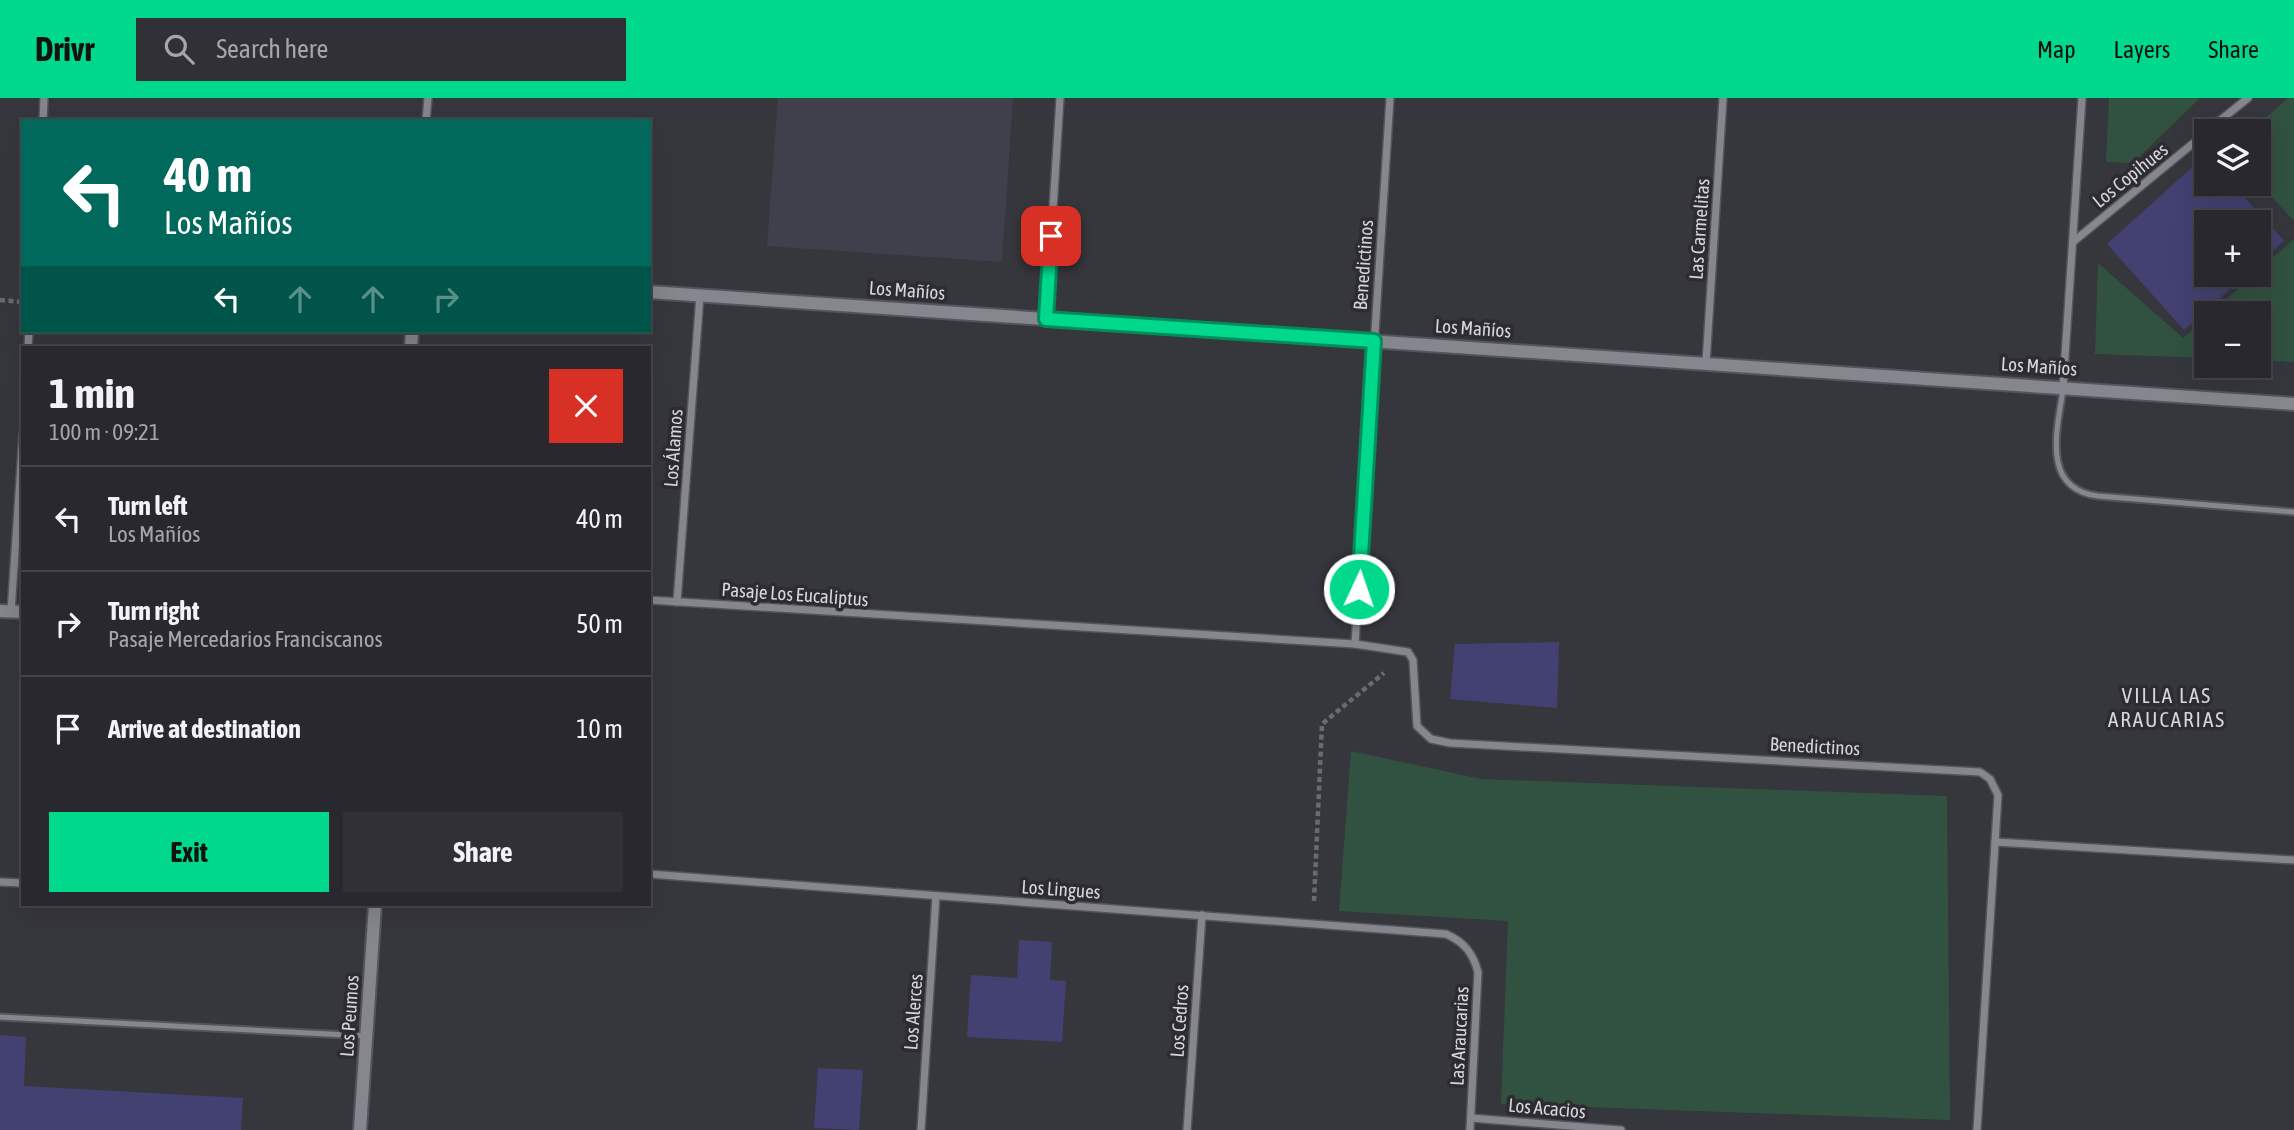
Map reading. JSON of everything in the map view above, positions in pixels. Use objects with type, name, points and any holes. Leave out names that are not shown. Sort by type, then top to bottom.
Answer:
[{"type":"street","points":[[43,119],[44,98]]},
{"type":"street","points":[[426,119],[428,98]]},
{"type":"street","points":[[1046,319],[1060,98]]},
{"type":"street","name":"Benedictinos","points":[[1355,644],[1390,98]]},
{"type":"street","name":"Las Carmelitas","points":[[1706,363],[1723,98]]},
{"type":"street","name":"Los Copihues","points":[[2063,387],[2082,98]]},
{"type":"street","name":"Los Copihues","points":[[2223,119],[2248,98]]},
{"type":"street","name":"Los Copihues","points":[[2073,242],[2194,143]]},
{"type":"street","name":"Los Mañíos","points":[[651,292],[2294,404]]},
{"type":"street","name":"Los Álamos","points":[[677,602],[700,295]]},
{"type":"street","points":[[11,612],[21,464]]},
{"type":"street","name":"Pasaje Los Eucaliptus","points":[[651,600],[1355,644]]},
{"type":"street","points":[[1355,644],[1408,652]]},
{"type":"street","name":"Benedictinos","points":[[1408,652],[1413,660],[1417,726],[1430,739],[1450,743],[1980,772],[1990,779],[1998,795],[1977,1130]]},
{"type":"street","points":[[1995,842],[2294,860]]},
{"type":"street","name":"Los Lingues","points":[[651,874],[1433,932],[1457,939],[1466,947]]},
{"type":"street","points":[[0,882],[21,883]]},
{"type":"street","name":"Los Alerces","points":[[921,1130],[936,896]]},
{"type":"street","name":"Los Peumos","points":[[360,1130],[375,906]]},
{"type":"street","name":"Los Cedros","points":[[1187,1130],[1202,915]]},
{"type":"street","name":"Las Araucarias","points":[[1466,947],[1475,958],[1478,972],[1470,1130]]},
{"type":"street","name":"Los Acacios","points":[[1471,1118],[1621,1130]]},
{"type":"lane","points":[[2063,387],[2057,458],[2060,471],[2076,490],[2087,495],[2294,512]]},
{"type":"lane","points":[[0,1017],[366,1036]]},
{"type":"path","points":[[0,300],[21,302]]},
{"type":"path","points":[[1313,923],[1322,724],[1408,652]]},
{"type":"shaded area","points":[[778,98],[1013,98],[1002,262],[767,246]]},
{"type":"green space","points":[[2109,98],[2200,98],[2133,163],[2106,162]]},
{"type":"green space","points":[[2288,98],[2294,98],[2294,221],[2271,196],[2271,119],[2264,119]]},
{"type":"green space","points":[[2294,239],[2294,362],[2271,361],[2271,301],[2225,301],[2240,287],[2271,287],[2271,259]]},
{"type":"green space","points":[[2098,263],[2183,338],[2194,328],[2194,358],[2095,354]]},
{"type":"green space","points":[[1351,751],[1481,779],[1947,796],[1950,1120],[1501,1104],[1508,921],[1339,911]]},
{"type":"building","points":[[2194,166],[2194,196],[2243,196],[2256,210],[2194,210],[2194,287],[2232,287],[2217,301],[2194,301],[2194,321],[2184,330],[2107,244]]},
{"type":"building","points":[[2271,227],[2284,241],[2271,252]]},
{"type":"building","points":[[1559,642],[1557,708],[1450,699],[1455,644]]},
{"type":"building","points":[[1019,940],[1052,942],[1050,980],[1066,981],[1062,1042],[967,1037],[971,975],[1017,978]]},
{"type":"building","points":[[0,1035],[26,1037],[24,1086],[243,1098],[241,1130],[0,1130]]},
{"type":"building","points":[[818,1068],[863,1070],[859,1130],[814,1128]]},
{"type":"district","name":"VILLA LAS ARAUCARIAS","points":[[2167,708]]},
{"type":"route","points":[[1051,236],[1046,319],[1374,341],[1359,589]]}]
